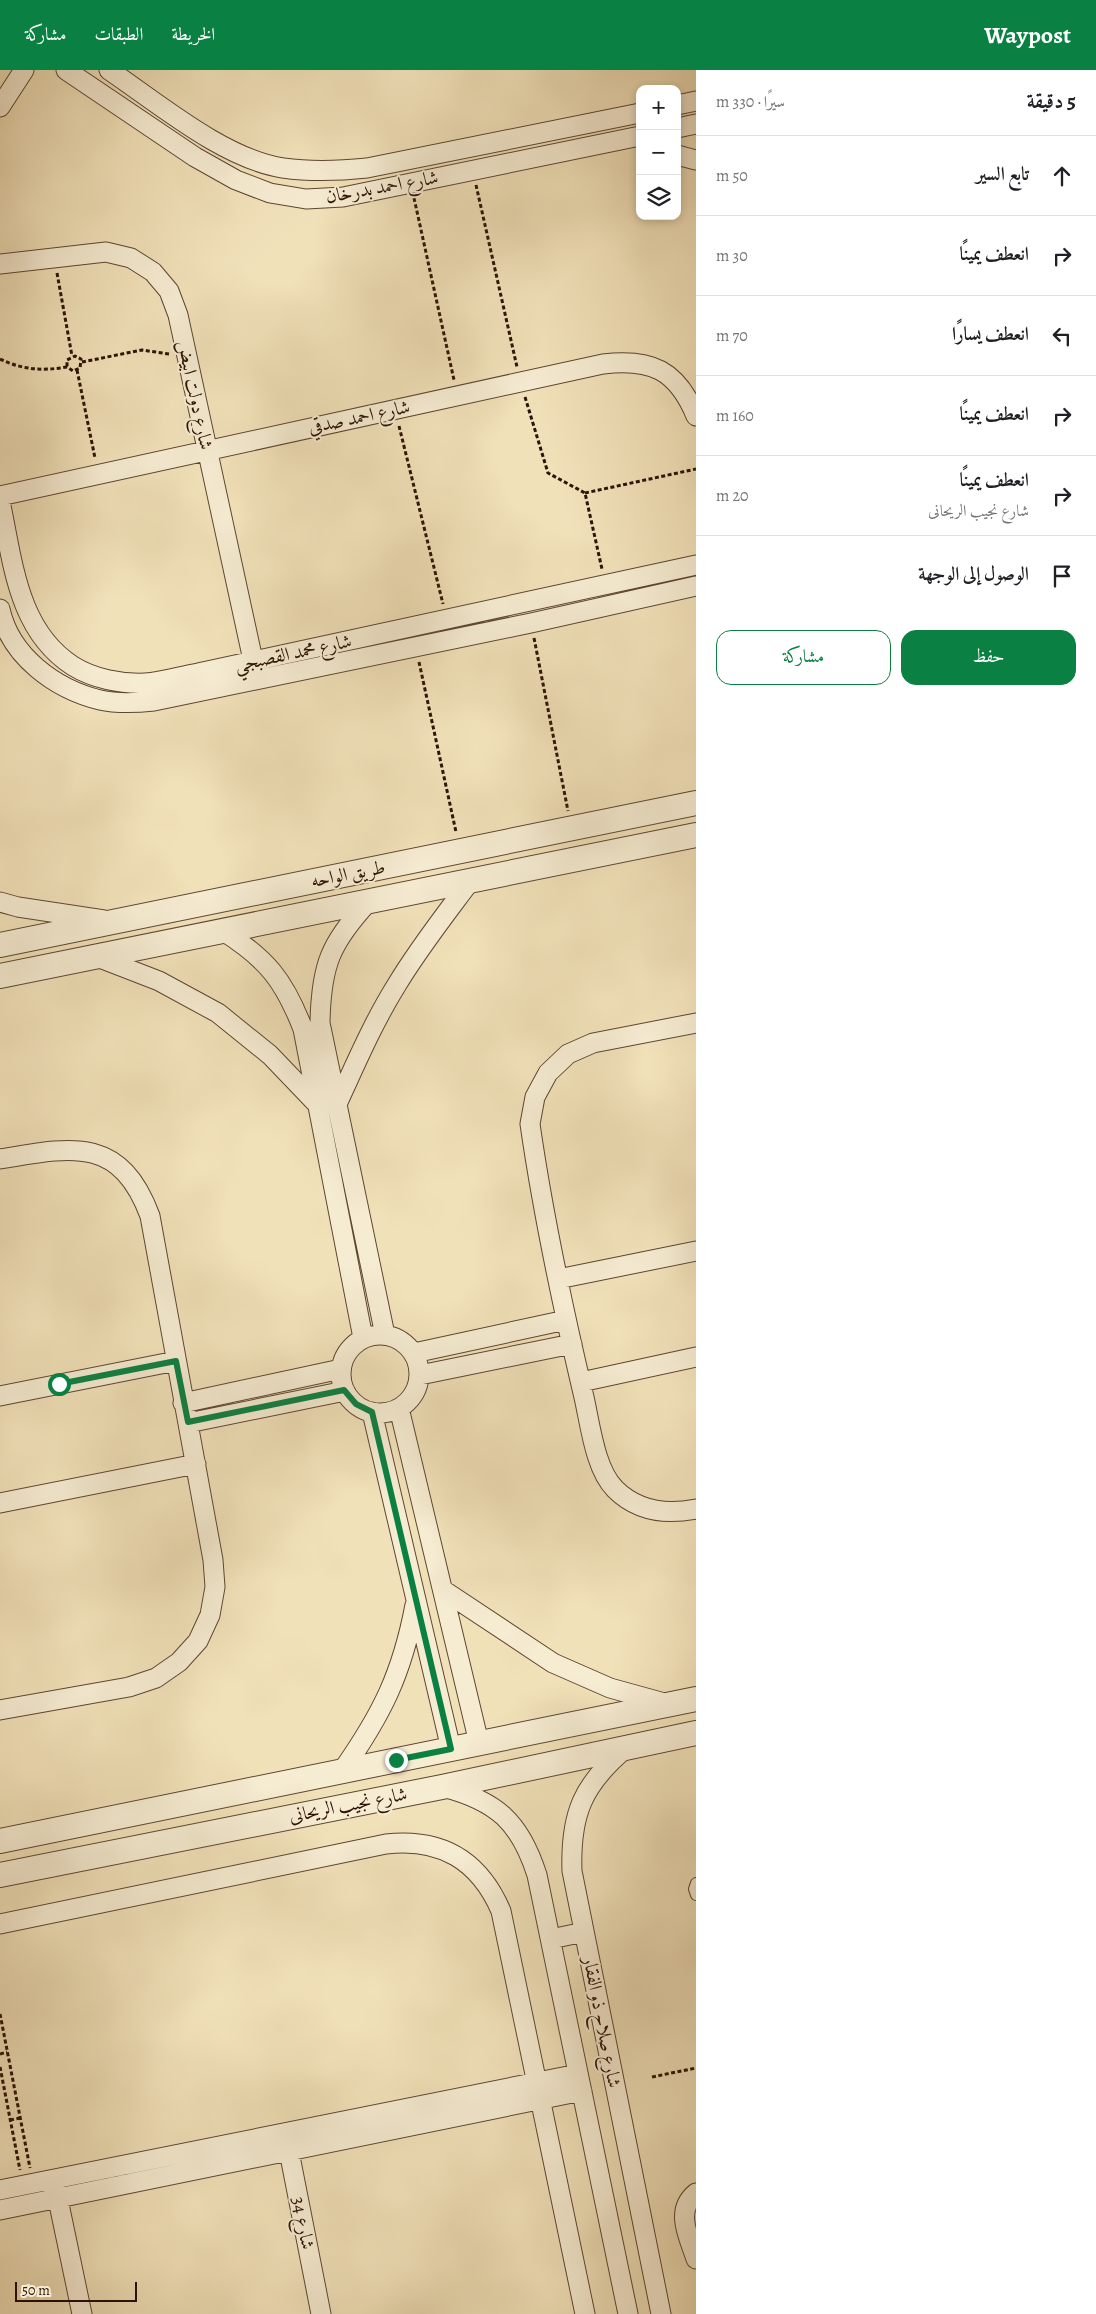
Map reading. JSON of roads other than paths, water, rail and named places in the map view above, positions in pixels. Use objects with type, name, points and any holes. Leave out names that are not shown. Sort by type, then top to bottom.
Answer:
[{"type":"street","points":[[0,106],[24,70]]},
{"type":"street","name":"شارع احمد بدرخان","points":[[66,70],[195,157],[236,180],[270,193],[306,199],[343,197],[636,137]]},
{"type":"street","name":"شارع احمد بدرخان","points":[[109,70],[203,134],[240,155],[281,168],[324,172],[367,168],[636,114]]},
{"type":"street","points":[[681,104],[696,101]]},
{"type":"street","points":[[681,127],[696,124]]},
{"type":"street","points":[[608,142],[636,146]]},
{"type":"street","points":[[681,156],[696,160]]},
{"type":"street","name":"شارع دولت ابيض","points":[[0,264],[106,252],[131,258],[153,272],[169,292],[178,315],[255,671]]},
{"type":"street","name":"شارع احمد صدقي","points":[[0,496],[520,382],[627,361],[651,366],[672,378],[688,397],[696,416]]},
{"type":"street","name":"شارع محمد القصبجي","points":[[0,501],[18,588],[26,611],[38,633],[54,652],[74,667],[97,677],[122,682],[146,683],[255,671],[416,647],[696,586]]},
{"type":"street","name":"شارع محمد القصبجي","points":[[0,609],[3,622],[16,645],[33,664],[54,681],[77,693],[102,700],[128,703],[154,701],[255,671],[446,620],[696,565]]},
{"type":"street","name":"طريق الواحه","points":[[0,945],[696,802]]},
{"type":"street","name":"طريق الواحه","points":[[0,976],[696,835]]},
{"type":"street","points":[[338,1102],[364,1043],[396,986],[431,932],[471,880]]},
{"type":"street","points":[[369,901],[342,934],[330,956],[321,989],[320,1023],[338,1102],[385,1335]]},
{"type":"street","points":[[0,902],[58,914],[115,921]]},
{"type":"street","points":[[223,931],[250,948],[273,971],[291,998],[303,1029],[363,1338]]},
{"type":"street","points":[[97,957],[160,981],[218,1013],[270,1055],[316,1103]]},
{"type":"street","points":[[696,1023],[593,1043],[568,1054],[548,1073],[535,1097],[530,1124],[566,1320],[601,1466],[614,1488],[635,1504],[660,1512],[696,1509]]},
{"type":"street","points":[[0,1160],[53,1150],[79,1149],[104,1157],[125,1172],[141,1192],[150,1216],[213,1560],[215,1588],[210,1615],[198,1641],[179,1662],[156,1678],[129,1687],[0,1710]]},
{"type":"street","points":[[558,1279],[696,1251]]},
{"type":"street","points":[[414,1353],[566,1320]]},
{"type":"street","points":[[385,1335],[407,1344],[419,1364],[420,1375],[414,1394],[399,1408],[390,1412],[372,1412],[356,1404],[344,1390],[341,1369],[348,1351],[363,1338],[385,1335]]},
{"type":"street","points":[[420,1375],[572,1344]]},
{"type":"street","points":[[581,1382],[696,1357]]},
{"type":"street","points":[[0,1396],[176,1361]]},
{"type":"street","points":[[183,1403],[341,1369]]},
{"type":"street","points":[[188,1422],[344,1390]]},
{"type":"street","points":[[399,1408],[479,1743]]},
{"type":"street","points":[[372,1412],[451,1749]]},
{"type":"street","points":[[0,1503],[196,1464]]},
{"type":"street","points":[[443,1590],[554,1663],[610,1688],[669,1705]]},
{"type":"street","points":[[342,1771],[369,1732],[391,1690],[407,1645],[416,1599]]},
{"type":"street","name":"شارع نجيب الريحانى","points":[[0,1841],[696,1699]]},
{"type":"street","name":"شارع نجيب الريحانى","points":[[0,1875],[442,1787],[696,1733]]},
{"type":"street","name":"شارع صلاح ذو الفقار","points":[[627,1747],[605,1766],[588,1788],[577,1814],[571,1842],[572,1871],[661,2314]]},
{"type":"street","name":"شارع صلاح ذو الفقار","points":[[442,1787],[469,1794],[493,1807],[514,1826],[529,1849],[538,1875],[628,2314]]},
{"type":"street","points":[[0,1924],[386,1844],[413,1843],[440,1848],[456,1855],[484,1879],[501,1911],[585,2314]]},
{"type":"street","points":[[551,1939],[584,1932]]},
{"type":"street","points":[[0,2210],[289,2152],[580,2082]]},
{"type":"street","points":[[0,2190],[285,2132],[538,2091]]},
{"type":"street","name":"شارع 34","points":[[285,2132],[321,2314]]},
{"type":"street","points":[[54,2179],[82,2314]]},
{"type":"street","points":[[696,2194],[689,2199],[683,2214],[696,2259]]},
{"type":"street","points":[[613,2240],[644,2233]]},
{"type":"lane","points":[[696,1883],[694,1889],[696,1896]]}]
